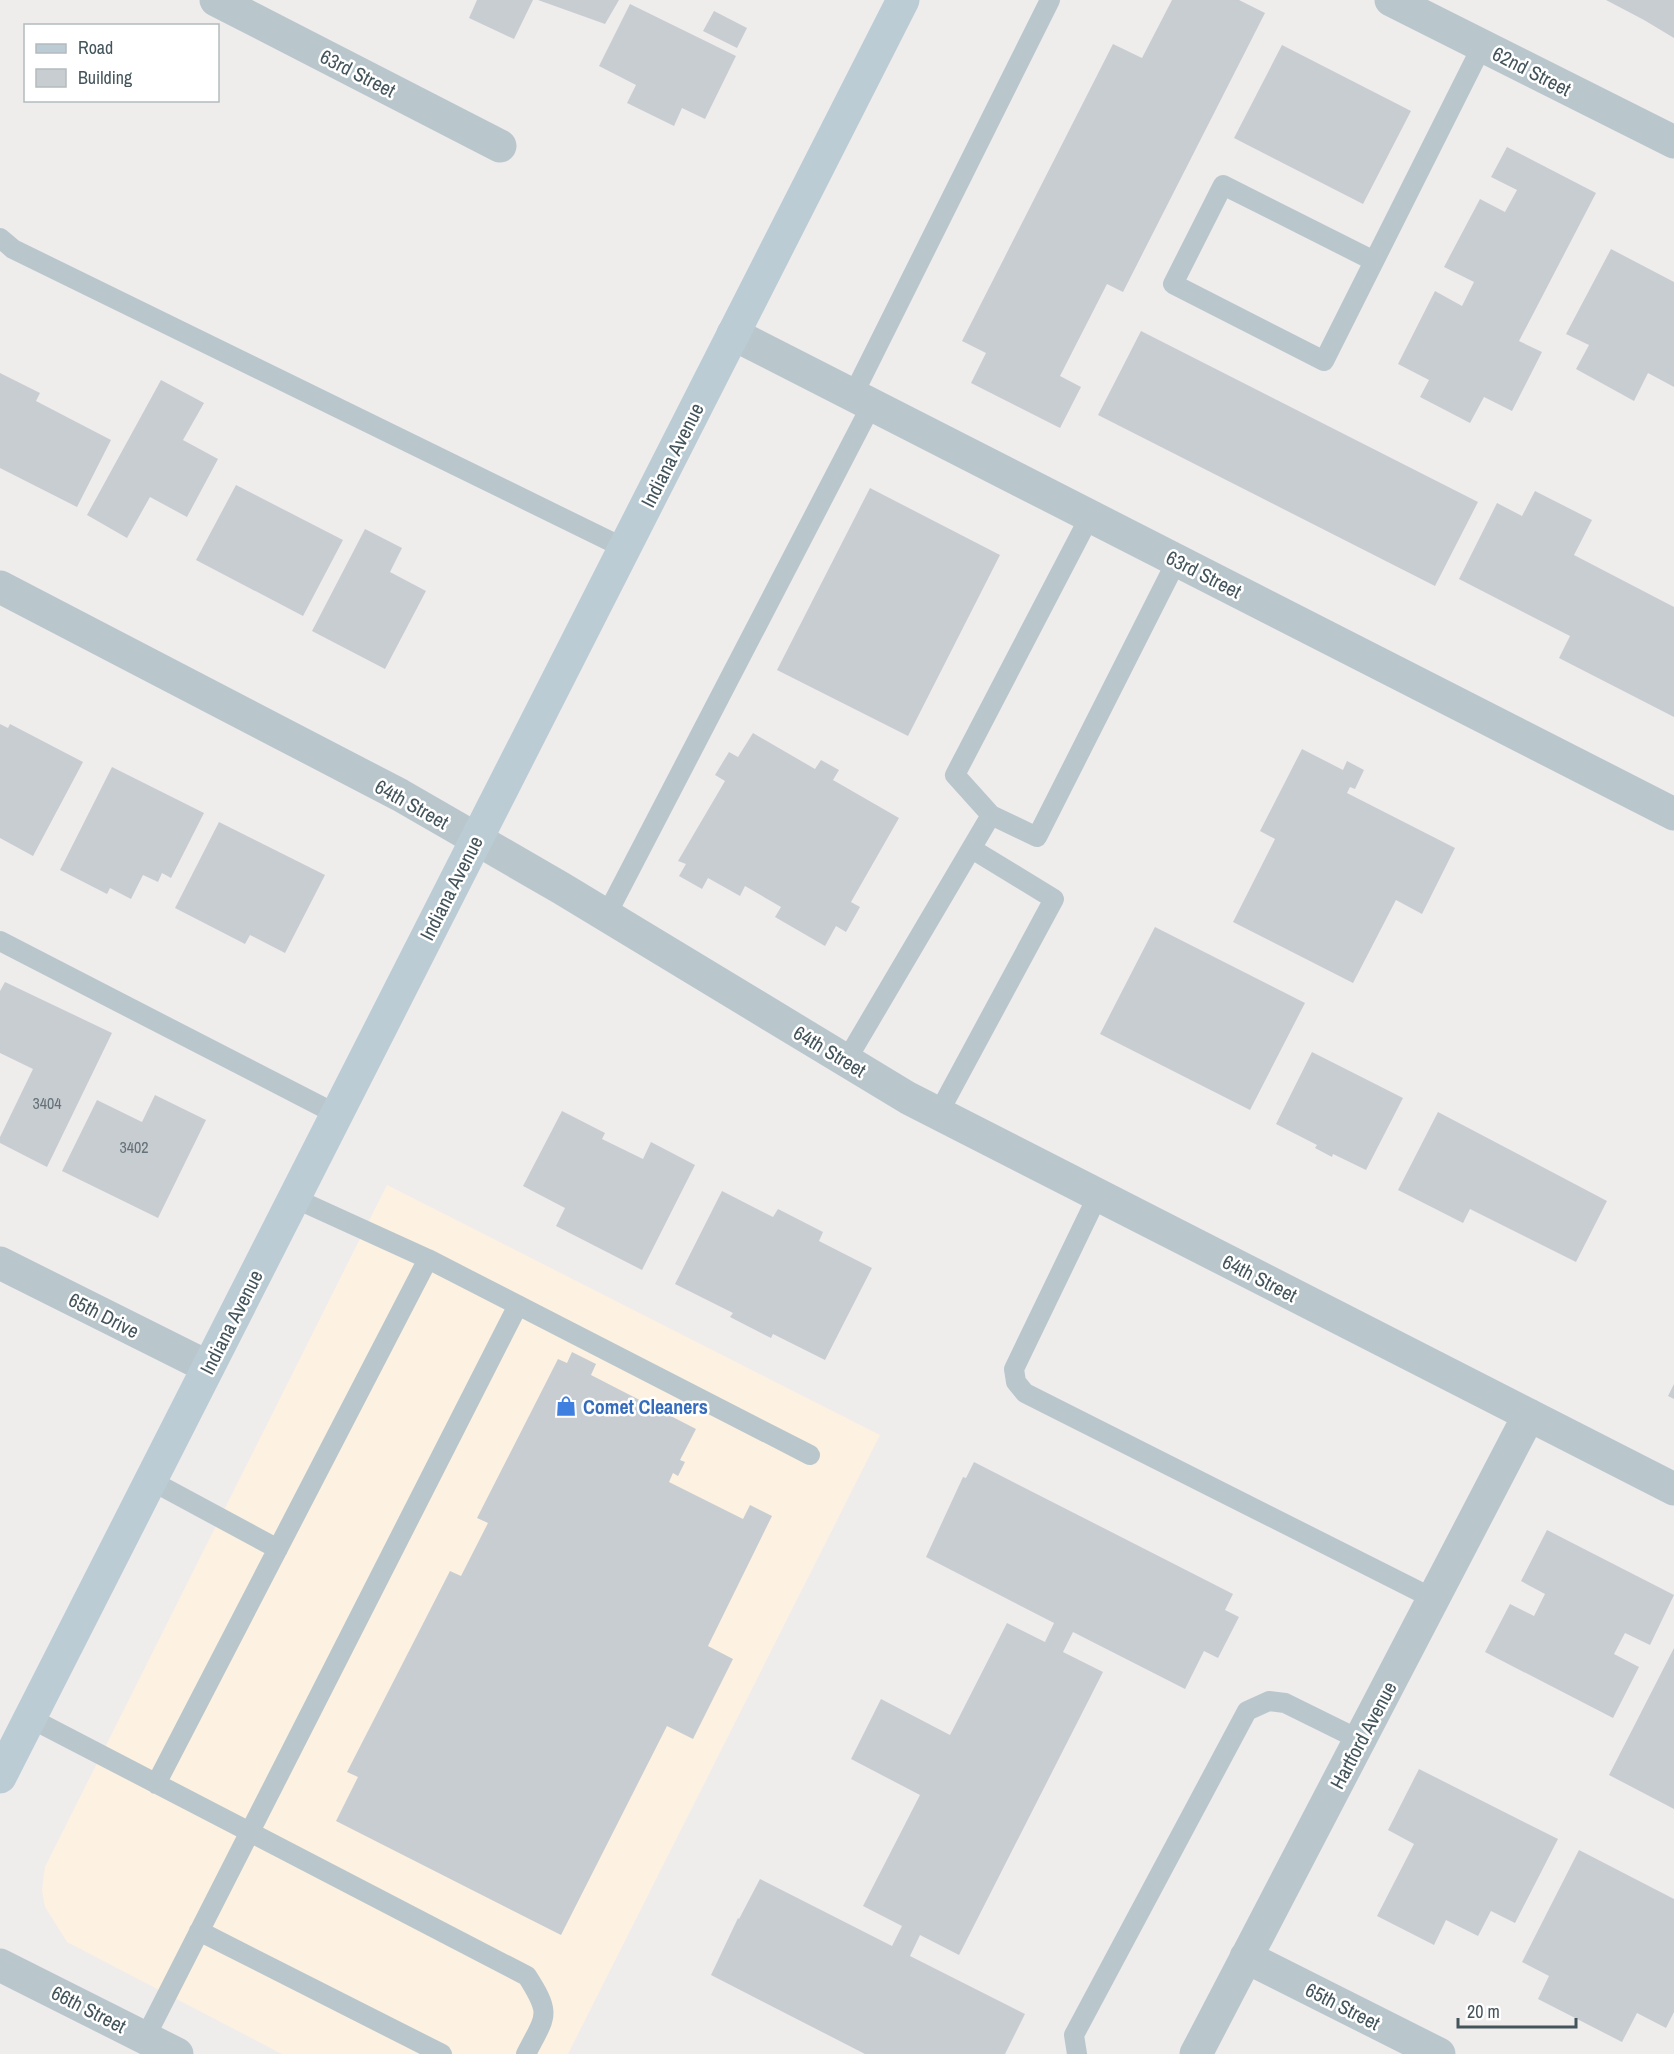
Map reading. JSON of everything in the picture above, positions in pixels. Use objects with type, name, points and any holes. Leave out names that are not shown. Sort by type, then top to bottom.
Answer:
[{"type":"main road","name":"Indiana Avenue","points":[[0,1777],[734,334],[895,3]]},
{"type":"street","name":"63rd Street","points":[[216,0],[500,146]]},
{"type":"street","name":"62nd Street","points":[[1391,0],[1674,142]]},
{"type":"street","name":"63rd Street","points":[[734,334],[1674,814]]},
{"type":"street","name":"64th Street","points":[[0,587],[400,795],[938,1114],[1674,1489]]},
{"type":"street","name":"65th Drive","points":[[0,1263],[208,1367]]},
{"type":"street","name":"Hartford Avenue","points":[[1196,2054],[1529,1415]]},
{"type":"street","name":"65th Street","points":[[1246,1957],[1439,2054]]},
{"type":"street","name":"66th Street","points":[[0,1965],[177,2054]]},
{"type":"lane","points":[[606,916],[863,399],[1050,0]]},
{"type":"lane","points":[[1374,261],[1223,184],[1173,284],[1324,361],[1482,46]]},
{"type":"lane","points":[[0,238],[12,249],[624,548]]},
{"type":"lane","points":[[1090,516],[955,775],[991,815],[1036,837],[1177,560]]},
{"type":"lane","points":[[846,1060],[991,815]]},
{"type":"lane","points":[[938,1114],[1054,899],[972,849]]},
{"type":"lane","points":[[0,941],[336,1114]]},
{"type":"lane","points":[[1098,1195],[1014,1369],[1016,1382],[1025,1393],[1434,1599]]},
{"type":"lane","points":[[294,1198],[428,1259],[810,1455]]},
{"type":"lane","points":[[156,1784],[428,1259]]},
{"type":"lane","points":[[145,2038],[518,1305]]},
{"type":"lane","points":[[150,1480],[278,1549]]},
{"type":"lane","points":[[1077,2054],[1074,2035],[1247,1711],[1269,1701],[1286,1703],[1360,1740]]},
{"type":"lane","points":[[30,1718],[527,1976],[544,2003],[542,2023],[526,2054]]},
{"type":"lane","points":[[199,1931],[442,2054]]},
{"type":"shaded area","points":[[387,1185],[880,1435],[568,2054],[282,2054],[67,1942],[45,1907],[42,1890],[45,1867]]},
{"type":"building","points":[[477,0],[533,0],[514,39],[469,18]]},
{"type":"building","points":[[538,0],[619,0],[605,24]]},
{"type":"building","points":[[1172,0],[1239,0],[1265,13],[1123,292],[1107,284],[1060,376],[1081,387],[1060,428],[971,383],[986,353],[962,341],[1113,44],[1142,58]]},
{"type":"building","points":[[1606,0],[1674,0],[1674,38],[1644,20]]},
{"type":"building","points":[[630,4],[736,56],[705,119],[682,108],[674,126],[627,103],[636,85],[599,66]]},
{"type":"building","points":[[714,11],[747,28],[737,48],[703,31]]},
{"type":"building","points":[[1282,45],[1411,111],[1363,204],[1234,138]]},
{"type":"building","points":[[1507,147],[1596,193],[1519,341],[1542,352],[1512,411],[1484,397],[1470,423],[1420,397],[1429,380],[1398,364],[1435,291],[1462,306],[1474,282],[1444,267],[1480,199],[1505,212],[1517,190],[1491,177]]},
{"type":"building","points":[[1611,249],[1674,282],[1674,387],[1648,373],[1634,401],[1576,369],[1589,345],[1566,334]]},
{"type":"building","points":[[1141,331],[1478,502],[1435,586],[1098,415]]},
{"type":"building","points":[[0,373],[40,393],[36,401],[111,440],[77,507],[0,468]]},
{"type":"building","points":[[161,380],[204,403],[183,440],[218,459],[187,517],[150,497],[127,538],[87,515]]},
{"type":"building","points":[[236,485],[343,540],[303,616],[196,560]]},
{"type":"building","points":[[870,488],[1000,555],[908,736],[777,670]]},
{"type":"building","points":[[1535,491],[1592,520],[1574,555],[1674,607],[1674,717],[1559,658],[1570,636],[1459,579],[1497,503],[1522,516]]},
{"type":"building","points":[[365,529],[402,548],[390,572],[426,591],[385,669],[312,631]]},
{"type":"building","points":[[0,724],[8,728],[10,724],[83,762],[33,856],[0,838]]},
{"type":"building","points":[[753,733],[815,769],[821,760],[839,770],[833,780],[899,818],[851,902],[860,907],[846,932],[836,926],[825,946],[775,917],[781,907],[745,886],[740,896],[708,878],[702,889],[679,876],[686,864],[678,861],[725,781],[715,775],[729,752],[738,757]]},
{"type":"building","points":[[1302,749],[1343,770],[1347,761],[1364,770],[1355,789],[1350,787],[1347,793],[1455,848],[1422,914],[1396,900],[1353,983],[1233,922],[1275,839],[1260,831]]},
{"type":"building","points":[[112,767],[204,813],[171,878],[162,873],[158,882],[143,875],[131,899],[110,888],[107,894],[60,870]]},
{"type":"building","points":[[219,822],[325,875],[285,953],[250,935],[245,944],[175,908]]},
{"type":"building","points":[[1155,927],[1305,1003],[1250,1110],[1100,1034]]},
{"type":"building","points":[[5,982],[112,1033],[47,1167],[0,1143],[0,1137],[33,1069],[0,1053],[0,991]]},
{"type":"building","points":[[1312,1052],[1403,1098],[1366,1170],[1333,1154],[1332,1157],[1315,1148],[1317,1145],[1276,1124]]},
{"type":"building","points":[[155,1095],[206,1120],[158,1218],[62,1171],[97,1100],[142,1122]]},
{"type":"building","points":[[562,1111],[605,1133],[602,1139],[643,1159],[651,1142],[695,1165],[642,1270],[556,1226],[565,1208],[523,1186]]},
{"type":"building","points":[[1438,1112],[1607,1201],[1576,1262],[1470,1209],[1463,1223],[1398,1190]]},
{"type":"building","points":[[722,1191],[773,1217],[778,1209],[823,1232],[819,1241],[872,1268],[825,1360],[773,1334],[771,1338],[730,1317],[733,1313],[675,1284]]},
{"type":"building","points":[[572,1352],[596,1364],[591,1375],[696,1429],[680,1460],[685,1462],[678,1476],[673,1473],[669,1482],[743,1519],[750,1505],[772,1516],[708,1646],[733,1659],[693,1739],[667,1726],[561,1935],[336,1821],[358,1777],[347,1772],[450,1571],[461,1576],[488,1523],[477,1518],[558,1359],[567,1363]]},
{"type":"building","points":[[1674,1384],[1674,1399],[1668,1396]]},
{"type":"building","points":[[974,1462],[1233,1594],[1225,1610],[1239,1617],[1218,1658],[1204,1651],[1185,1689],[1073,1632],[1063,1652],[1103,1672],[959,1955],[920,1935],[910,1956],[1025,2014],[1005,2054],[865,2054],[711,1975],[738,1918],[760,1879],[892,1946],[902,1926],[863,1906],[920,1795],[851,1759],[881,1699],[950,1735],[1007,1623],[1045,1642],[1054,1623],[926,1557],[963,1477],[966,1478]]},
{"type":"building","points":[[1547,1530],[1674,1595],[1650,1645],[1625,1633],[1614,1654],[1639,1667],[1613,1718],[1485,1652],[1510,1604],[1534,1616],[1545,1594],[1521,1581]]},
{"type":"building","points":[[1674,1648],[1674,1809],[1609,1775]]},
{"type":"building","points":[[1419,1769],[1558,1839],[1515,1923],[1491,1911],[1478,1936],[1446,1920],[1434,1945],[1377,1916],[1414,1844],[1388,1830]]},
{"type":"building","points":[[1579,1850],[1674,1899],[1674,2012],[1666,2028],[1637,2013],[1622,2042],[1538,1999],[1549,1976],[1522,1962]]},
{"type":"place","name":"Comet Cleaners","points":[[566,1406]]}]
